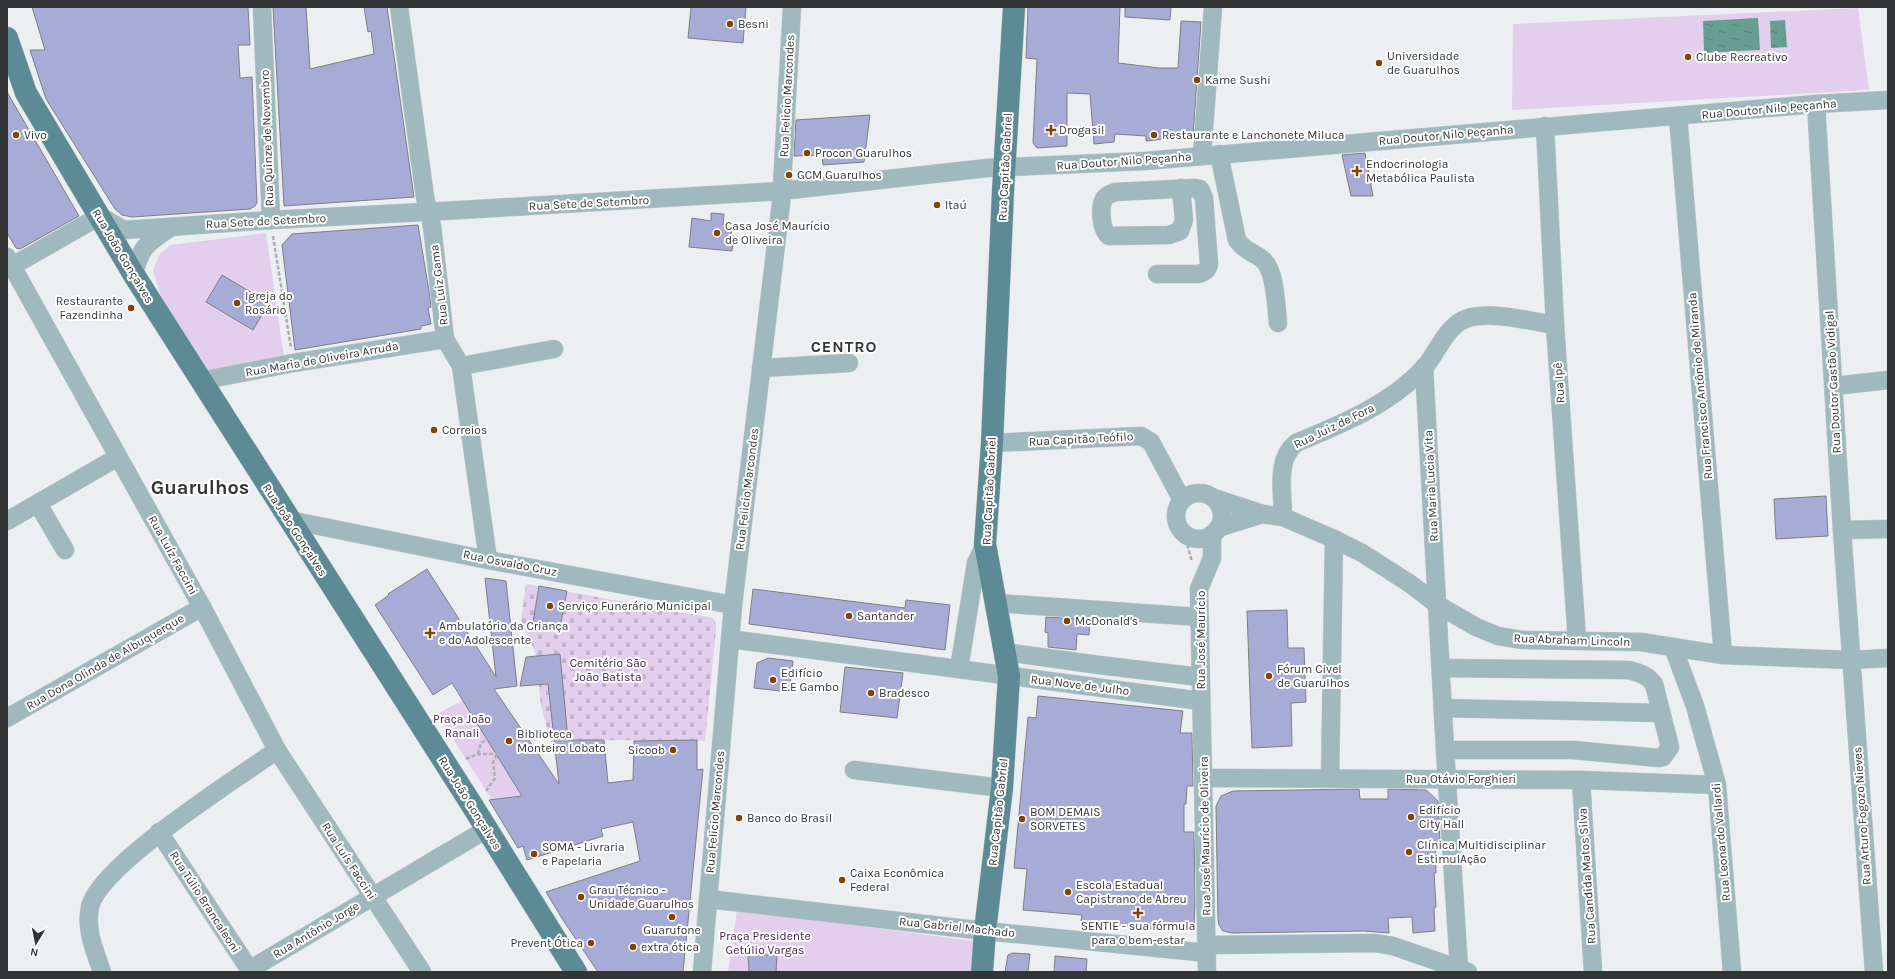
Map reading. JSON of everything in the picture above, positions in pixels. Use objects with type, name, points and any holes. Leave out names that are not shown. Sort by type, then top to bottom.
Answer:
[{"type":"main road","name":"Rua Capitão Gabriel","points":[[982,972],[985,931],[1002,788],[1009,676],[985,544],[992,443],[1014,7]]},
{"type":"main road","name":"Rua João Gonçalves","points":[[8,47],[26,93],[134,275],[576,972]]},
{"type":"street","name":"Rua Quinze de Novembro","points":[[262,7],[271,220]]},
{"type":"street","name":"Rua Luiz Gama","points":[[399,7],[425,197],[429,212],[445,338],[461,366],[488,560]]},
{"type":"street","name":"Rua Felicio Marcondes","points":[[702,972],[733,605],[781,203],[792,7]]},
{"type":"street","points":[[1202,155],[1213,7]]},
{"type":"street","name":"Rua Doutor Nilo Peçanha","points":[[1005,167],[1143,161],[1545,126],[1816,104],[1888,100]]},
{"type":"street","name":"Rua Doutor Gastão Vidigal","points":[[1816,104],[1851,660]]},
{"type":"street","name":"Rua Francisco Antônio de Miranda","points":[[1678,116],[1723,655]]},
{"type":"street","name":"Rua Ipê","points":[[1545,126],[1555,325],[1577,640]]},
{"type":"street","points":[[1219,154],[1237,240],[1241,246],[1263,260],[1268,266],[1272,277],[1278,323]]},
{"type":"street","points":[[1143,161],[1145,191]]},
{"type":"street","name":"Rua Sete de Setembro","points":[[100,216],[124,230],[271,220],[781,191],[1005,167]]},
{"type":"street","points":[[1157,274],[1199,274],[1204,272],[1209,264],[1204,198],[1202,192],[1195,188],[1181,188],[1114,192],[1106,196],[1102,205],[1102,224],[1105,233],[1114,237],[1176,234],[1180,231],[1184,220],[1181,188]]},
{"type":"street","points":[[9,264],[100,216]]},
{"type":"street","points":[[134,275],[139,257],[149,242],[172,226]]},
{"type":"street","name":"Rua Luíz Faccini","points":[[9,264],[202,607],[277,750]]},
{"type":"street","name":"Rua Juiz de Fora","points":[[1283,517],[1283,466],[1288,450],[1296,443],[1356,418],[1380,403],[1424,367],[1452,327],[1466,318],[1486,315],[1555,325]]},
{"type":"street","name":"Rua Maria de Oliveira Arruda","points":[[200,381],[293,363],[445,338]]},
{"type":"street","points":[[461,366],[554,349]]},
{"type":"street","points":[[761,368],[848,363]]},
{"type":"street","name":"Rua Maria Lucia Vita","points":[[1424,367],[1445,750],[1463,970]]},
{"type":"street","points":[[1834,386],[1888,380]]},
{"type":"street","name":"Rua Capitão Teófilo","points":[[992,443],[1141,436],[1151,442],[1182,500]]},
{"type":"street","points":[[7,521],[118,457]]},
{"type":"street","points":[[1204,493],[1214,498],[1222,513],[1221,521],[1215,531],[1198,538],[1184,533],[1179,528],[1175,513],[1182,500],[1192,494],[1204,493]]},
{"type":"street","name":"Rua Abraham Lincoln","points":[[1214,498],[1263,514],[1283,517],[1334,539],[1362,553],[1409,583],[1438,606],[1476,627],[1498,636],[1522,640],[1641,642],[1723,655],[1851,660],[1888,658]]},
{"type":"street","points":[[38,504],[65,550]]},
{"type":"street","name":"Rua Abraham Lincoln","points":[[1215,531],[1263,514]]},
{"type":"street","name":"Rua Osvaldo Cruz","points":[[289,520],[488,560],[733,605]]},
{"type":"street","points":[[1842,530],[1888,529]]},
{"type":"street","name":"Rua José Maurício","points":[[1201,701],[1199,589],[1212,558],[1215,531]]},
{"type":"street","points":[[1330,778],[1334,539]]},
{"type":"street","points":[[959,669],[976,563],[985,544]]},
{"type":"street","points":[[996,603],[1199,617]]},
{"type":"street","name":"Rua Dona Olinda de Albuquerque","points":[[7,718],[202,607]]},
{"type":"street","name":"Rua Nove de Julho","points":[[730,639],[1201,701]]},
{"type":"street","name":"Rua Leonardo Vallardi","points":[[1672,647],[1695,706],[1717,785],[1732,972]]},
{"type":"street","name":"Rua Nove de Julho","points":[[1005,652],[1099,666],[1200,677]]},
{"type":"street","name":"Rua Arturo Fogozo Nieves","points":[[1851,660],[1874,972]]},
{"type":"street","points":[[1441,668],[1630,670],[1643,674],[1654,684],[1670,747],[1664,757],[1659,758],[1566,750],[1445,750]]},
{"type":"street","name":"Rua José Maurício de Oliveira","points":[[1201,701],[1204,778],[1207,972]]},
{"type":"street","points":[[1443,708],[1661,713]]},
{"type":"street","points":[[102,972],[88,922],[90,905],[102,884],[121,865],[159,832],[277,750]]},
{"type":"street","name":"Rua Luís Faccini","points":[[277,750],[422,972]]},
{"type":"street","points":[[854,770],[1002,788]]},
{"type":"street","name":"Rua Otávio Forghieri","points":[[1204,778],[1581,780],[1717,785]]},
{"type":"street","name":"Rua Candida Matos Silva","points":[[1581,780],[1593,972]]},
{"type":"street","name":"Rua Antônio Jorge","points":[[250,971],[486,829]]},
{"type":"street","name":"Rua Túlio Brancaleoni","points":[[159,832],[250,971]]},
{"type":"street","name":"Rua Gabriel Machado","points":[[708,899],[985,931],[1207,949],[1376,943],[1393,946],[1463,970]]},
{"type":"path","name":"Rua Quinze de Novembro","points":[[271,220],[293,363]]},
{"type":"path","points":[[478,754],[481,743],[487,739]]},
{"type":"path","points":[[466,759],[478,754],[496,754],[493,762],[495,778],[486,791]]},
{"type":"green space","name":"Clube Recreativo","points":[[1858,8],[1869,90],[1512,110],[1513,24]]},
{"type":"green space","points":[[266,233],[284,357],[204,371],[160,294],[153,270],[160,254],[170,245]]},
{"type":"green space","name":"Cemitério São João Batista","points":[[526,584],[713,618],[716,624],[716,630],[705,741],[604,740],[559,762],[556,761],[541,706],[535,652],[521,621]]},
{"type":"green space","name":"Praça João Ranali","points":[[463,700],[522,796],[492,800],[437,714]]},
{"type":"green space","name":"Praça Presidente Getúlio Vargas","points":[[737,910],[974,941],[971,972],[728,972]]},
{"type":"water","points":[[1758,18],[1760,50],[1704,53],[1703,21]]},
{"type":"water","points":[[1785,20],[1787,47],[1771,48],[1770,21]]},
{"type":"building","points":[[32,7],[248,7],[250,45],[238,45],[240,78],[252,77],[257,203],[255,206],[250,209],[132,217],[122,215],[115,209],[46,99],[30,50],[45,50]]},
{"type":"building","points":[[273,7],[306,7],[310,69],[374,54],[371,31],[368,32],[364,7],[387,7],[414,197],[284,206]]},
{"type":"building","points":[[691,7],[746,7],[743,43],[688,38]]},
{"type":"building","points":[[1028,7],[1120,7],[1118,63],[1159,68],[1178,68],[1181,21],[1201,22],[1193,136],[1146,141],[1146,136],[1115,134],[1114,142],[1094,144],[1090,94],[1067,93],[1067,146],[1037,148],[1033,143],[1037,59],[1026,58]]},
{"type":"building","points":[[1125,7],[1171,7],[1170,20],[1125,17]]},
{"type":"building","points":[[7,92],[79,216],[20,249],[16,248],[7,233]]},
{"type":"building","points":[[870,115],[864,162],[823,165],[822,155],[794,156],[796,120]]},
{"type":"building","name":"Endocrinologia Metabólica Paulista","points":[[1365,153],[1373,196],[1351,196],[1342,155]]},
{"type":"building","points":[[711,213],[724,214],[723,226],[732,227],[731,236],[734,236],[732,251],[689,247],[692,218],[711,221]]},
{"type":"building","points":[[418,225],[429,291],[431,307],[428,308],[431,324],[421,326],[421,329],[295,350],[282,245],[292,234]]},
{"type":"building","name":"Igreja do Rosário","points":[[222,275],[269,303],[253,330],[206,302]]},
{"type":"building","points":[[1826,496],[1828,536],[1776,539],[1774,499]]},
{"type":"building","points":[[427,569],[496,677],[485,578],[506,581],[517,686],[494,689],[559,784],[548,684],[520,686],[526,657],[560,654],[568,740],[604,740],[608,783],[633,780],[634,741],[697,740],[697,770],[703,769],[683,972],[598,972],[563,920],[546,892],[640,861],[633,822],[601,829],[603,836],[527,860],[523,846],[518,848],[489,800],[522,796],[452,683],[433,695],[375,605],[389,595],[388,594]]},
{"type":"building","name":"Serviço Funerário Municipal","points":[[539,586],[567,591],[560,627],[533,622]]},
{"type":"building","name":"Santander","points":[[753,589],[905,608],[906,600],[950,605],[945,650],[749,624]]},
{"type":"building","name":"Fórum Civel de Guarulhos","points":[[1287,610],[1288,648],[1304,648],[1306,702],[1291,703],[1292,746],[1252,748],[1247,611]]},
{"type":"building","points":[[1046,617],[1090,620],[1089,635],[1077,634],[1076,650],[1048,647],[1048,633],[1045,632]]},
{"type":"building","name":"Edifício E.E Gambo","points":[[768,658],[793,661],[789,692],[754,688],[757,663]]},
{"type":"building","name":"Bradesco","points":[[845,667],[903,673],[897,718],[840,712]]},
{"type":"building","points":[[1038,696],[1183,711],[1180,733],[1192,733],[1193,786],[1187,786],[1186,804],[1184,804],[1184,832],[1194,832],[1194,925],[1188,930],[1171,931],[1081,921],[1082,915],[1023,910],[1027,869],[1014,868],[1028,717],[1036,718]]},
{"type":"building","points":[[1359,789],[1360,799],[1388,799],[1388,789],[1426,790],[1438,801],[1440,841],[1435,842],[1435,931],[1413,933],[1412,917],[1388,918],[1389,933],[1364,931],[1232,933],[1223,931],[1219,925],[1218,919],[1216,806],[1221,796],[1233,791]]},
{"type":"building","points":[[1012,953],[1030,954],[1028,972],[1005,972],[1008,955]]},
{"type":"building","points":[[748,955],[777,955],[776,972],[749,972]]},
{"type":"building","points":[[1055,956],[1087,959],[1086,972],[1054,972]]},
{"type":"place","name":"Besni","points":[[730,24]]},
{"type":"place","name":"Clube Recreativo","points":[[1688,57]]},
{"type":"place","name":"Universidade de Guarulhos","points":[[1379,63]]},
{"type":"place","name":"Kame Sushi","points":[[1197,80]]},
{"type":"place","name":"Drogasil","points":[[1051,130]]},
{"type":"place","name":"Vivo","points":[[16,135]]},
{"type":"place","name":"Restaurante e Lanchonete Miluca","points":[[1154,135]]},
{"type":"place","name":"Procon Guarulhos","points":[[807,153]]},
{"type":"place","name":"Endocrinologia Metabólica Paulista","points":[[1357,171]]},
{"type":"place","name":"GCM Guarulhos","points":[[789,175]]},
{"type":"place","name":"Itaú","points":[[937,205]]},
{"type":"place","name":"Casa José Maurício de Oliveira","points":[[717,233]]},
{"type":"place","name":"Igreja do Rosário","points":[[237,303]]},
{"type":"place","name":"Restaurante Fazendinha","points":[[131,308]]},
{"type":"place","name":"Correios","points":[[434,430]]},
{"type":"place","name":"Serviço Funerário Municipal","points":[[550,606]]},
{"type":"place","name":"Santander","points":[[849,616]]},
{"type":"place","name":"McDonald's","points":[[1067,621]]},
{"type":"place","name":"Ambulatório da Criança e do Adolescente","points":[[430,633]]},
{"type":"place","name":"Fórum Civel de Guarulhos","points":[[1269,676]]},
{"type":"place","name":"Edifício E.E Gambo","points":[[773,680]]},
{"type":"place","name":"Bradesco","points":[[871,693]]},
{"type":"place","name":"Biblioteca Monteiro Lobato","points":[[509,741]]},
{"type":"place","name":"Sicoob","points":[[673,750]]},
{"type":"place","name":"Edifício City Hall","points":[[1411,817]]},
{"type":"place","name":"Banco do Brasil","points":[[739,818]]},
{"type":"place","name":"BOM DEMAIS SORVETES","points":[[1022,819]]},
{"type":"place","name":"Clínica Multidisciplinar EstimulAção","points":[[1409,852]]},
{"type":"place","name":"SOMA - Livraria e Papelaria","points":[[534,854]]},
{"type":"place","name":"Caixa Econômica Federal","points":[[842,880]]},
{"type":"place","name":"Escola Estadual Capistrano de Abreu","points":[[1068,892]]},
{"type":"place","name":"Grau Técnico - Unidade Guarulhos","points":[[581,897]]},
{"type":"place","name":"SENTIE - sua fórmula para o bem-estar","points":[[1138,913]]},
{"type":"place","name":"Guarufone","points":[[672,917]]},
{"type":"place","name":"Prevent Ótica","points":[[591,943]]},
{"type":"place","name":"extra ótica","points":[[633,947]]},
{"type":"district","name":"CENTRO","points":[[844,346]]},
{"type":"district","name":"Guarulhos","points":[[200,487]]}]
